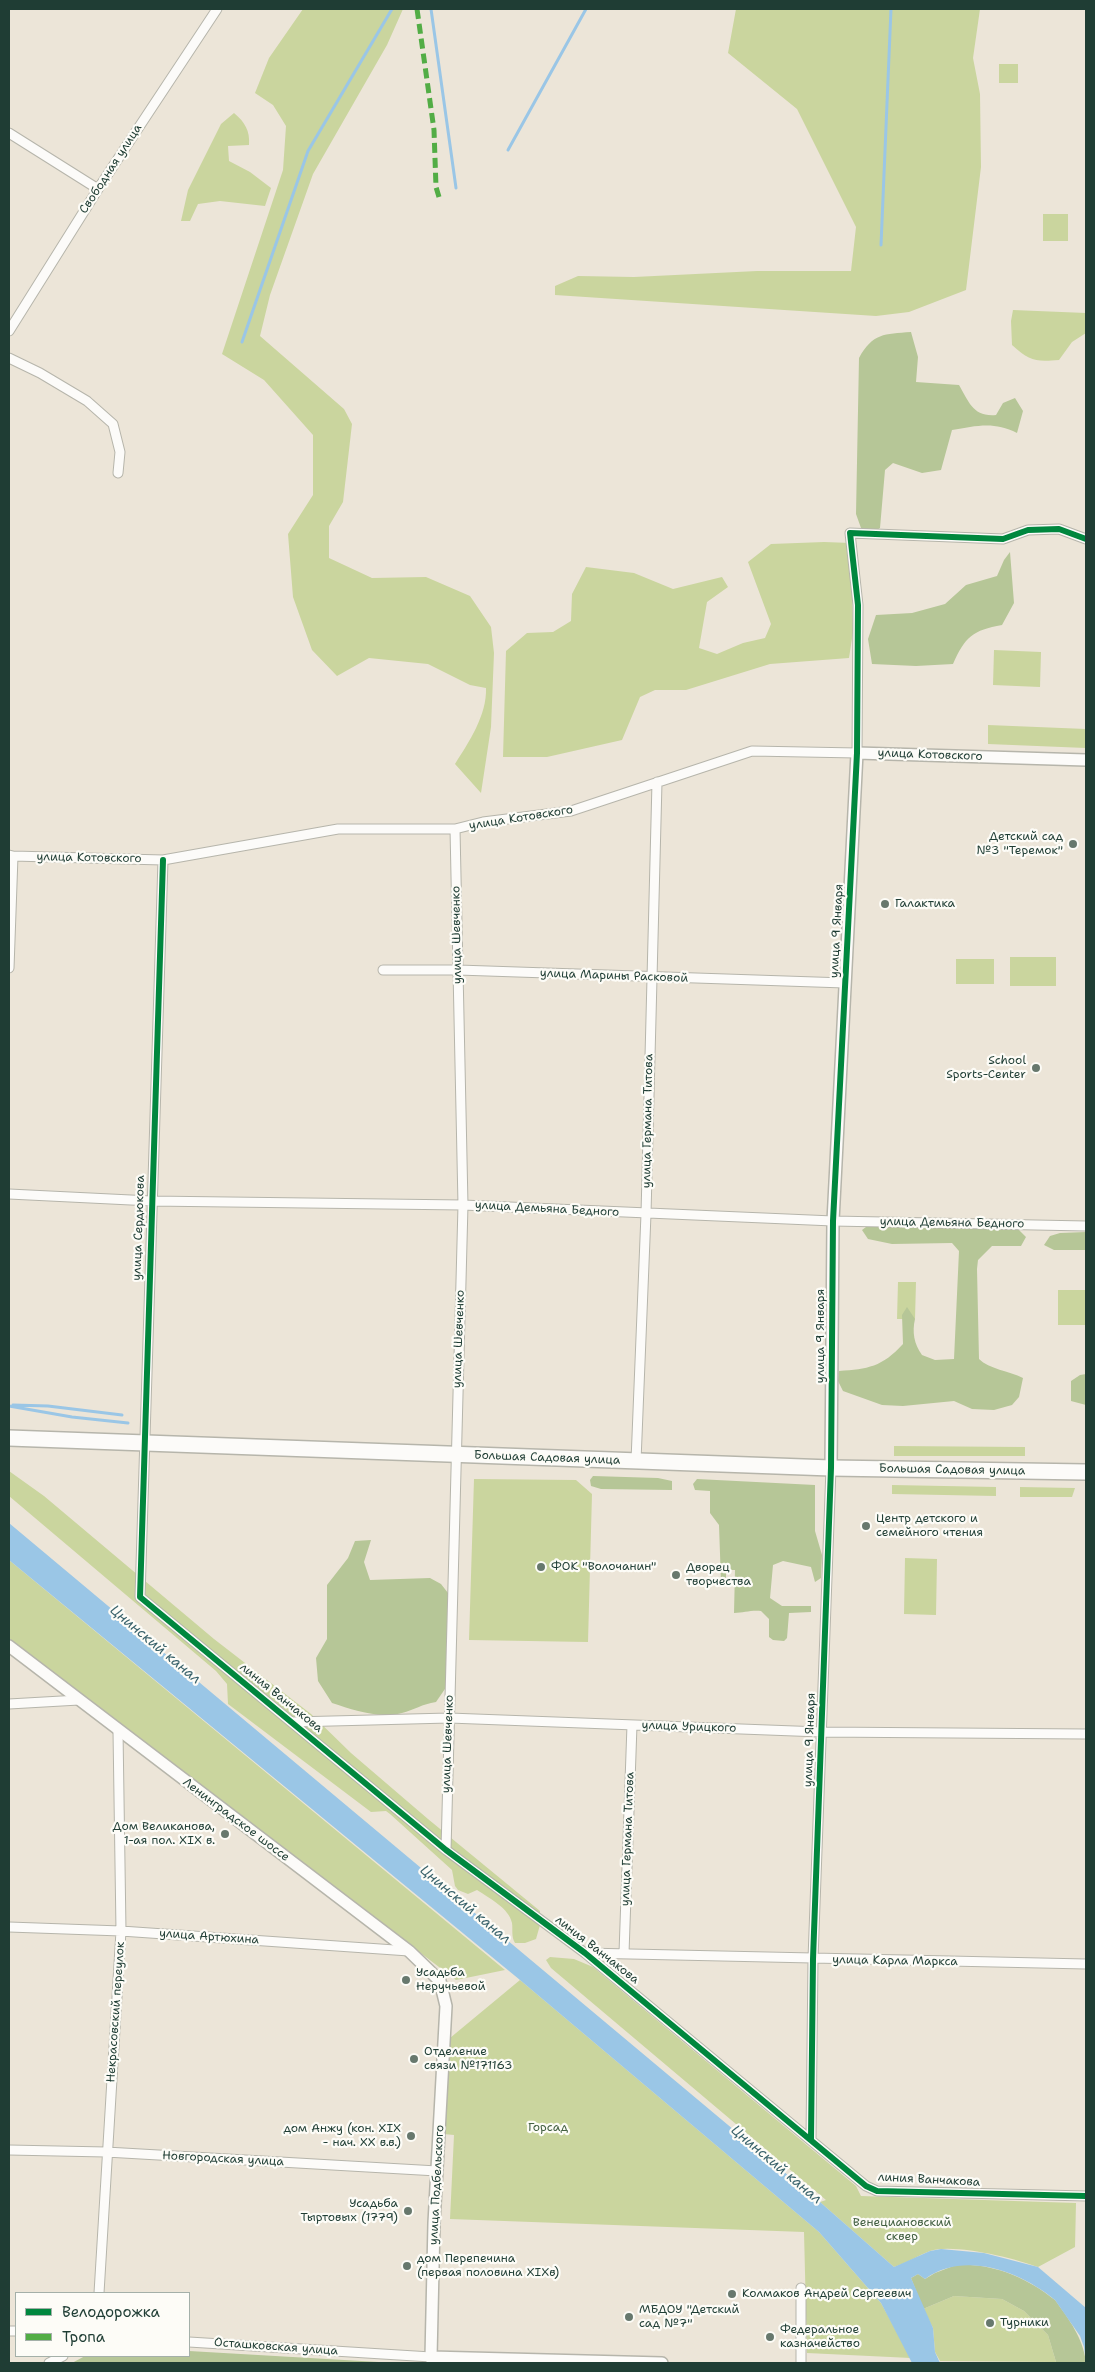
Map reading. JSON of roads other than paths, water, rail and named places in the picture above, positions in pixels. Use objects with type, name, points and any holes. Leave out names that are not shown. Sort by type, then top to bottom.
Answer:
[{"type":"highway","name":"Большая Садовая улица","points":[[9,1438],[831,1468],[1086,1472]]},
{"type":"street","name":"Свободная улица","points":[[9,331],[98,189],[217,9]]},
{"type":"street","points":[[9,133],[98,189]]},
{"type":"street","points":[[9,358],[40,373],[87,401],[113,424],[120,452],[118,473]]},
{"type":"street","name":"улица 9 Января","points":[[811,2139],[813,1959],[831,1468],[833,1221],[857,753],[858,605],[850,534],[1003,539],[1028,530],[1059,530],[1086,540]]},
{"type":"street","name":"улица Котовского","points":[[11,855],[163,860],[338,829],[455,829],[483,822],[571,811],[752,751],[1086,760]]},
{"type":"street","name":"улица Германа Титова","points":[[636,1461],[646,1214],[657,782]]},
{"type":"street","name":"улица Шевченко","points":[[446,1850],[463,1205],[455,829]]},
{"type":"street","points":[[9,968],[11,855]]},
{"type":"street","name":"улица Сердюкова","points":[[140,1597],[163,860]]},
{"type":"street","name":"улица Марины Расковой","points":[[383,970],[458,970],[845,983]]},
{"type":"street","name":"улица Демьяна Бедного","points":[[9,1194],[151,1201],[463,1205],[833,1221],[1086,1226]]},
{"type":"street","name":"линия Ванчакова","points":[[140,1597],[446,1850],[585,1953],[866,2186],[877,2191],[1086,2196]]},
{"type":"street","name":"Ленинградское шоссе","points":[[9,1646],[118,1731],[409,1951],[440,1981],[446,2006]]},
{"type":"street","points":[[9,1704],[79,1700]]},
{"type":"street","name":"улица Урицкого","points":[[293,1722],[448,1718],[821,1732],[1086,1734]]},
{"type":"street","name":"улица Германа Титова","points":[[624,1953],[632,1725]]},
{"type":"street","name":"Некрасовский переулок","points":[[99,2292],[106,2152],[121,1931],[118,1731]]},
{"type":"street","name":"улица Артюхина","points":[[9,1928],[121,1931],[409,1951]]},
{"type":"street","name":"улица Карла Маркса","points":[[585,1953],[1086,1964]]},
{"type":"street","name":"улица Подбельского","points":[[431,2360],[437,2171],[446,2006]]},
{"type":"street","name":"Новгородская улица","points":[[9,2150],[106,2152],[437,2171]]},
{"type":"street","points":[[801,2288],[801,2363]]},
{"type":"street","name":"Осташковская улица","points":[[190,2342],[431,2360],[662,2363]]},
{"type":"street","points":[[49,2363],[60,2357]]},
{"type":"water","name":"Цнинский канал","points":[[9,1523],[820,2202],[894,2267],[930,2251],[941,2249],[984,2253],[1038,2267],[1086,2308],[1086,2363],[1084,2347],[1080,2336],[1055,2300],[1026,2281],[1009,2273],[992,2268],[957,2266],[941,2270],[925,2279],[918,2274],[911,2278],[933,2328],[935,2352],[940,2363],[912,2363],[881,2303],[819,2232],[520,1980],[9,1560]]},
{"type":"waterway","points":[[242,342],[308,151],[392,9]]},
{"type":"waterway","points":[[431,9],[456,188]]},
{"type":"waterway","points":[[508,150],[586,9]]},
{"type":"waterway","points":[[881,245],[891,9]]},
{"type":"waterway","points":[[13,1405],[48,1406],[122,1415]]},
{"type":"waterway","points":[[9,1406],[72,1417],[128,1423]]},
{"type":"place","name":"Детский сад №3 \"Теремок\"","points":[[1073,844]]},
{"type":"place","name":"Галактика","points":[[885,904]]},
{"type":"place","name":"School Sports-Center","points":[[1036,1068]]},
{"type":"place","name":"Центр детского и семейного чтения","points":[[866,1526]]},
{"type":"place","name":"ФОК \"Волочанин\"","points":[[541,1567]]},
{"type":"place","name":"Дворец творчества","points":[[676,1575]]},
{"type":"place","name":"Дом Великанова, 1-ая пол. XIX в.","points":[[225,1834]]},
{"type":"place","name":"Усадьба Неручьевой","points":[[406,1980]]},
{"type":"place","name":"Отделение связи №171163","points":[[414,2059]]},
{"type":"place","name":"дом Анжу (кон. XIX - нач. XX в.в.)","points":[[411,2136]]},
{"type":"place","name":"Усадьба Тыртовых (1779)","points":[[408,2211]]},
{"type":"place","name":"дом Перепечина (первая половина XIXв)","points":[[407,2266]]},
{"type":"place","name":"Колмаков Андрей Сергеевич","points":[[732,2294]]},
{"type":"place","name":"МБДОУ \"Детский сад №7\"","points":[[629,2317]]},
{"type":"place","name":"Турники","points":[[990,2323]]},
{"type":"place","name":"Федеральное казначейство","points":[[770,2337]]},
{"type":"park label","name":"Горсад","points":[[548,2128]]},
{"type":"park label","name":"Венециановский сквер","points":[[902,2230]]}]
